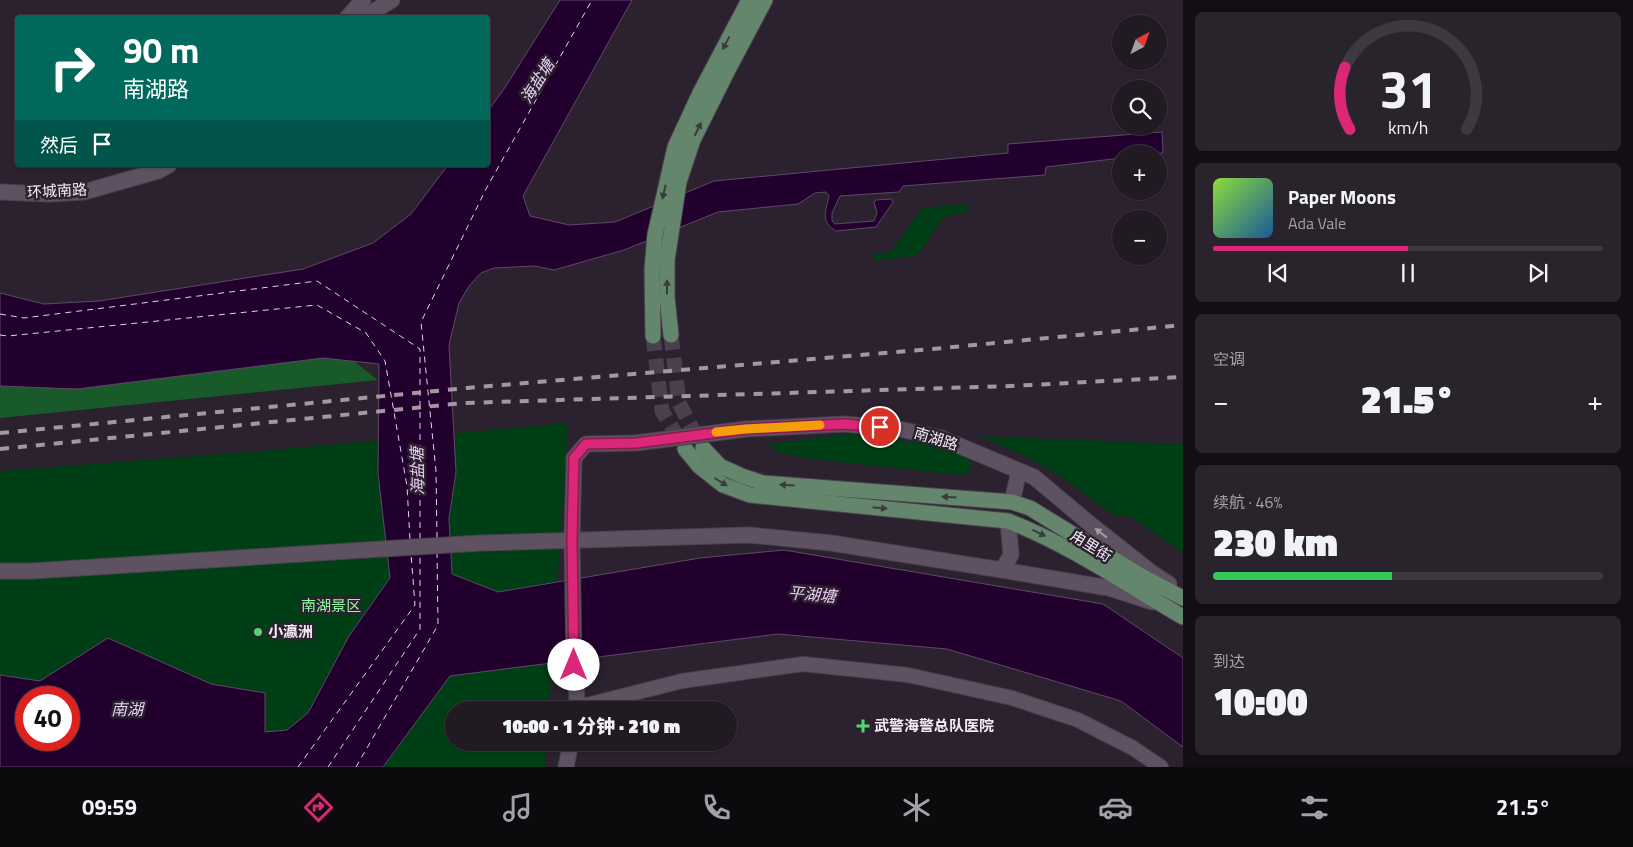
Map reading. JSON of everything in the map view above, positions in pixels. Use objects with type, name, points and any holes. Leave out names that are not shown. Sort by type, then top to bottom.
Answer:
[{"type":"main road","points":[[653,336],[652,269],[655,235],[675,146],[700,93],[749,0]]},
{"type":"main road","points":[[671,335],[667,297],[667,260],[679,182],[693,140],[765,0]]},
{"type":"main road","name":"甪里街","points":[[703,448],[720,466],[763,483],[1005,501],[1030,508],[1140,576],[1183,598]]},
{"type":"main road","points":[[685,449],[699,466],[723,485],[750,495],[1008,521],[1035,531],[1061,545],[1183,618]]},
{"type":"street","points":[[350,15],[363,0]]},
{"type":"street","points":[[368,15],[392,0]]},
{"type":"street","name":"环城南路","points":[[0,192],[49,194],[84,192],[158,172],[167,167]]},
{"type":"street","name":"南湖路","points":[[577,701],[574,665],[572,540],[574,458],[586,444],[636,443],[746,429],[844,424],[899,429],[941,438],[1034,477],[1152,574],[1183,592]]},
{"type":"street","points":[[1005,501],[1019,471]]},
{"type":"street","points":[[1002,570],[1011,555],[1008,521]]},
{"type":"street","points":[[0,571],[32,571],[481,543],[749,534],[831,543],[1110,588],[1162,605]]},
{"type":"street","points":[[605,701],[682,681],[803,664],[908,675],[1012,698],[1078,720],[1133,748],[1161,767]]},
{"type":"street","points":[[566,767],[569,751]]},
{"type":"green space","points":[[967,204],[968,213],[948,215],[941,221],[920,252],[912,256],[874,261],[874,254],[891,252],[922,208]]},
{"type":"green space","points":[[338,349],[378,380],[0,418],[0,370]]},
{"type":"green space","name":"南湖景区","points":[[568,423],[550,701],[445,701],[445,751],[546,751],[545,767],[0,767],[0,471],[271,450]]},
{"type":"green space","points":[[849,434],[949,446],[964,454],[972,465],[968,473],[959,475],[810,459],[777,452],[768,444]]},
{"type":"green space","points":[[980,436],[1183,444],[1183,553],[1131,517],[1113,515],[1064,479],[1027,457]]},
{"type":"water","points":[[560,0],[632,0],[523,196],[530,216],[569,225],[615,222],[714,181],[1008,153],[1008,144],[1124,135],[1162,135],[1163,145],[1112,145],[1112,159],[1046,167],[1045,175],[903,186],[899,192],[840,196],[832,213],[832,221],[835,224],[874,221],[877,213],[874,202],[876,200],[891,199],[893,202],[876,227],[836,231],[828,224],[825,216],[829,196],[826,192],[815,193],[798,204],[718,212],[624,250],[554,270],[535,266],[494,268],[481,273],[469,286],[459,303],[449,345],[456,472],[449,518],[452,574],[498,592],[700,558],[784,550],[1103,604],[1183,658],[1183,747],[1121,701],[947,649],[778,634],[450,676],[383,767],[0,767],[0,675],[40,681],[108,638],[211,684],[265,693],[265,732],[287,730],[308,713],[349,636],[390,578],[378,473],[379,364],[323,358],[77,389],[0,386],[0,293],[44,304],[99,301],[303,269],[373,243],[411,214],[446,167],[490,167],[490,108]]},
{"type":"ferry route","points":[[437,538],[436,471],[421,322],[486,189],[592,0]]},
{"type":"ferry route","points":[[0,314],[24,318],[317,281],[420,349],[420,539]]},
{"type":"ferry route","points":[[0,335],[8,336],[317,305],[366,333],[385,361],[407,486],[410,540]]},
{"type":"ferry route","points":[[356,767],[438,625],[437,552]]},
{"type":"ferry route","points":[[328,767],[420,629],[420,553]]},
{"type":"ferry route","points":[[298,767],[415,605],[411,554]]},
{"type":"tunnel","points":[[671,335],[679,403],[701,445]]},
{"type":"tunnel","points":[[653,336],[662,411],[684,447]]},
{"type":"railway","points":[[0,433],[467,388],[943,348],[1183,325]]},
{"type":"railway","points":[[0,449],[464,403],[1011,386],[1183,377]]},
{"type":"slow traffic","points":[[716,432],[820,425]]},
{"type":"place","name":"小瀛洲","points":[[258,632]]},
{"type":"place","name":"武警海警总队医院","points":[[863,726]]},
{"type":"route","points":[[574,665],[572,540],[574,458],[586,444],[636,443],[746,429],[844,424],[880,427]]},
{"type":"water label","name":"海盐塘","points":[[537,81]]},
{"type":"water label","name":"海盐塘","points":[[417,471]]},
{"type":"water label","name":"平湖塘","points":[[812,594]]},
{"type":"water label","name":"南湖","points":[[127,709]]}]
